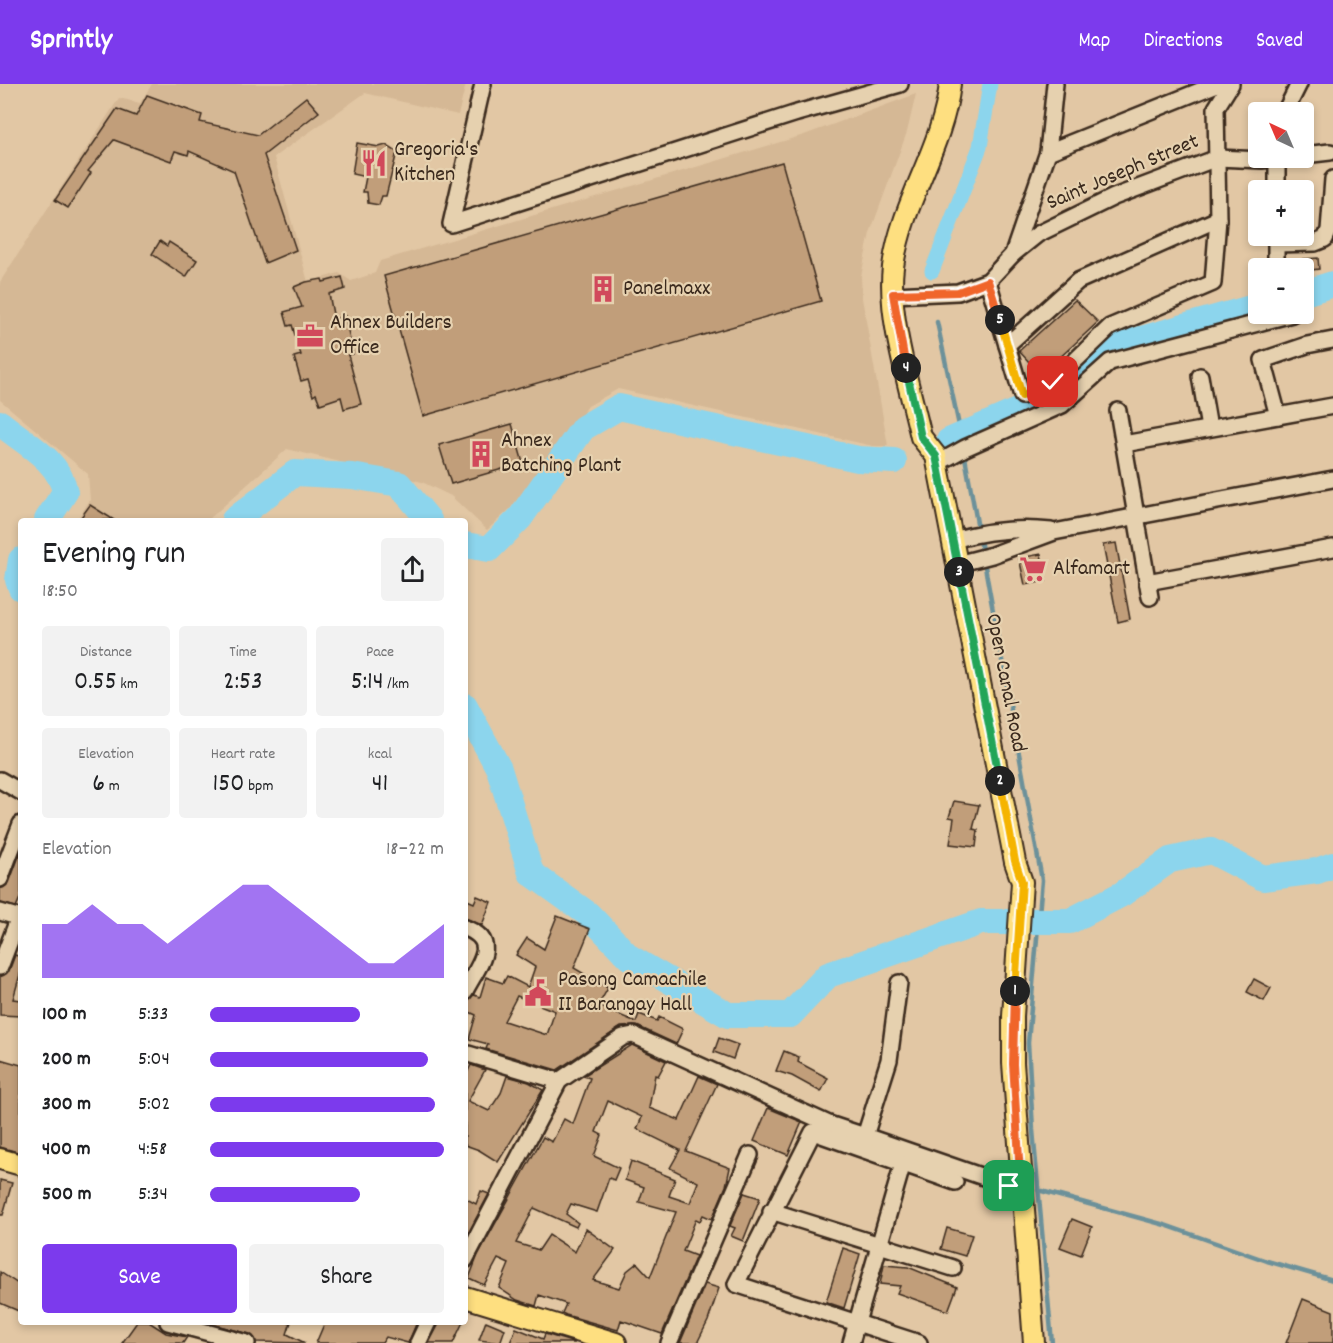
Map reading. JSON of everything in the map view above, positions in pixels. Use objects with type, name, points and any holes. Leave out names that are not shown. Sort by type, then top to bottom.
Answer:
[{"type":"main road","name":"Open Canal Road","points":[[950,84],[939,130],[897,249],[893,294],[921,437],[936,456],[970,536],[967,562],[1015,861],[1022,882],[1012,1042],[1021,1190],[1034,1343]]},
{"type":"main road","points":[[0,1159],[18,1164]]},
{"type":"main road","points":[[468,1298],[616,1343]]},
{"type":"street","points":[[483,84],[451,224],[797,113],[900,84]]},
{"type":"street","points":[[1013,254],[1048,152],[1055,84]]},
{"type":"street","points":[[1048,152],[1217,84]]},
{"type":"street","points":[[988,281],[1022,396],[1053,382],[1110,327],[1213,283],[1218,219],[1216,108],[1231,84]]},
{"type":"street","points":[[1290,102],[1299,84]]},
{"type":"street","points":[[1314,154],[1332,153]]},
{"type":"street","name":"Saint Joseph Street","points":[[893,294],[958,292],[988,281],[1013,254],[1038,234],[1105,201],[1217,158],[1248,158]]},
{"type":"street","points":[[1314,243],[1325,239],[1329,230],[1333,178]]},
{"type":"street","points":[[1007,345],[1078,281],[1218,219]]},
{"type":"street","points":[[938,463],[961,450],[1062,405],[1110,362],[1254,324]]},
{"type":"street","points":[[1278,416],[1263,360],[1307,345],[1333,340]]},
{"type":"street","points":[[1200,375],[1209,428]]},
{"type":"street","points":[[1124,444],[1333,406]]},
{"type":"street","points":[[1118,411],[1149,590],[1333,548]]},
{"type":"street","points":[[967,562],[1054,531],[1333,479]]},
{"type":"street","points":[[970,536],[1030,529],[1054,531]]},
{"type":"street","points":[[0,780],[18,790]]},
{"type":"street","points":[[0,879],[18,832]]},
{"type":"street","points":[[0,912],[18,917]]},
{"type":"street","points":[[0,967],[18,923]]},
{"type":"street","points":[[468,930],[481,936],[485,942],[485,952],[468,985]]},
{"type":"street","points":[[865,1136],[889,1060],[899,982]]},
{"type":"street","points":[[468,1254],[559,1081],[611,1043],[633,1035],[829,1124],[1021,1190]]},
{"type":"street","points":[[468,1054],[559,1081]]},
{"type":"street","points":[[919,1343],[736,1284],[813,1132],[955,1182]]},
{"type":"street","points":[[669,1343],[750,1155]]},
{"type":"street","points":[[851,1343],[903,1163]]},
{"type":"street","points":[[771,1211],[953,1268]]},
{"type":"street","points":[[179,1325],[247,1343]]},
{"type":"street","points":[[418,1343],[427,1325]]},
{"type":"shaded area","points":[[152,84],[466,84],[458,115],[365,93],[274,157],[308,282],[339,273],[351,281],[375,273],[380,261],[804,135],[916,94],[907,132],[870,233],[861,276],[862,298],[888,446],[873,446],[618,389],[588,406],[510,509],[487,530],[451,496],[422,482],[287,449],[210,518],[78,518],[90,500],[88,474],[0,400],[0,282],[119,98],[140,103]]},
{"type":"building","points":[[147,95],[202,115],[200,122],[258,135],[306,97],[319,112],[264,155],[296,250],[265,263],[234,171],[189,151],[188,155],[175,151],[171,161],[114,140],[88,171],[91,173],[68,208],[55,200],[117,109],[136,116]]},
{"type":"building","name":"Gregoria's Kitchen","points":[[357,143],[379,147],[386,145],[397,152],[386,196],[382,196],[379,205],[368,203],[367,192],[363,192],[366,177],[352,174]]},
{"type":"building","name":"Panelmaxx","points":[[782,162],[821,301],[423,416],[384,276]]},
{"type":"building","points":[[160,241],[167,246],[169,242],[197,260],[186,277],[152,254]]},
{"type":"building","points":[[1314,258],[1318,258],[1319,269],[1314,270]]},
{"type":"building","points":[[342,277],[345,289],[329,294],[334,319],[345,316],[353,354],[348,355],[361,404],[344,409],[341,397],[320,404],[316,394],[313,396],[308,379],[301,381],[294,357],[301,355],[292,325],[288,326],[284,312],[302,307],[294,287],[306,282],[322,279],[323,282]]},
{"type":"building","points":[[1075,300],[1098,322],[1041,375],[1019,351]]},
{"type":"building","name":"Ahnex Batching Plant","points":[[512,424],[523,463],[451,484],[439,445]]},
{"type":"building","points":[[90,505],[111,518],[80,518]]},
{"type":"building","points":[[1116,543],[1130,619],[1118,622],[1103,545]]},
{"type":"building","name":"Alfamart","points":[[1041,554],[1046,581],[1025,585],[1019,558]]},
{"type":"building","points":[[954,801],[979,805],[973,829],[978,830],[976,847],[950,844],[954,818],[949,817]]},
{"type":"building","points":[[18,859],[18,903],[16,907],[0,903],[0,889],[9,883]]},
{"type":"building","points":[[477,896],[491,902],[482,925],[468,919],[468,900],[474,903]]},
{"type":"building","points":[[557,916],[590,929],[574,968],[608,988],[598,1006],[636,1022],[639,1014],[657,1021],[659,1017],[683,1029],[676,1044],[637,1026],[621,1027],[557,1070],[486,1049],[488,1044],[469,1039],[476,1015],[468,1011],[468,999],[474,995],[480,997],[486,977],[503,983],[507,976],[528,987],[535,967],[516,955],[527,938],[544,949]],"holes":[[[517,996],[555,1011],[547,1035],[504,1021]]]},
{"type":"building","points":[[15,955],[18,956],[18,982],[13,999],[18,1000],[18,1016],[0,1015],[0,977],[9,971]]},
{"type":"building","points":[[1254,979],[1271,988],[1264,1001],[1247,992]]},
{"type":"building","points":[[719,1038],[738,1045],[733,1059],[714,1052]]},
{"type":"building","points":[[632,1045],[666,1061],[658,1076],[655,1075],[649,1108],[679,1120],[699,1076],[717,1084],[686,1151],[730,1168],[726,1186],[712,1219],[703,1215],[700,1221],[696,1219],[683,1251],[696,1256],[662,1334],[621,1320],[618,1330],[566,1315],[562,1313],[566,1304],[539,1295],[536,1306],[517,1300],[499,1288],[509,1264],[498,1259],[484,1285],[469,1278],[478,1255],[543,1137],[552,1142],[564,1119],[573,1124],[590,1078],[583,1076]],"holes":[[[608,1101],[642,1117],[637,1129],[680,1150],[670,1168],[698,1182],[690,1203],[669,1196],[675,1179],[631,1161],[625,1180],[644,1187],[639,1202],[676,1212],[650,1277],[637,1263],[627,1271],[619,1288],[593,1280],[615,1250],[586,1229],[575,1252],[549,1235],[539,1250],[516,1243],[534,1208],[576,1227],[578,1223],[566,1214],[571,1204],[597,1212],[609,1178],[614,1180],[619,1168],[594,1156],[602,1135],[596,1132]]]},
{"type":"building","points":[[784,1051],[799,1057],[798,1062],[828,1078],[821,1092],[792,1076],[776,1071]]},
{"type":"building","points":[[0,1059],[18,1064],[18,1152],[0,1147]]},
{"type":"building","points":[[471,1065],[485,1070],[468,1101],[468,1071]]},
{"type":"building","points":[[507,1076],[529,1082],[543,1090],[498,1162],[468,1146],[468,1101],[489,1111],[501,1093]]},
{"type":"building","points":[[768,1108],[802,1122],[788,1155],[754,1141]]},
{"type":"building","points":[[0,1180],[12,1183],[3,1215],[0,1215]]},
{"type":"building","points":[[481,1191],[489,1194],[468,1233],[468,1200],[476,1204]]},
{"type":"building","points":[[744,1193],[760,1198],[743,1241],[731,1236],[735,1228],[730,1226]]},
{"type":"building","points":[[1072,1219],[1092,1227],[1081,1255],[1060,1247]]},
{"type":"building","points":[[947,1228],[972,1235],[965,1256],[941,1249]]},
{"type":"building","points":[[843,1248],[860,1254],[844,1308],[826,1302]]},
{"type":"building","points":[[884,1265],[908,1267],[957,1287],[948,1311],[897,1293],[900,1286],[880,1284]]},
{"type":"building","points":[[0,1272],[18,1284],[18,1311],[0,1303]]},
{"type":"building","points":[[705,1284],[719,1288],[708,1321],[697,1343],[680,1343]]},
{"type":"building","points":[[1303,1299],[1333,1311],[1333,1343],[1286,1343]]},
{"type":"building","points":[[486,1321],[505,1329],[500,1343],[479,1340]]},
{"type":"building","points":[[135,1325],[154,1325],[166,1333],[187,1337],[183,1343],[122,1343]]},
{"type":"building","points":[[216,1325],[290,1325],[287,1334],[305,1343],[256,1342],[250,1334]]},
{"type":"building","points":[[324,1325],[416,1325],[408,1343],[386,1337],[382,1343],[316,1343]]},
{"type":"building","points":[[438,1325],[462,1325],[453,1343],[429,1343]]},
{"type":"building","points":[[516,1328],[543,1339],[545,1334],[575,1343],[510,1343]]},
{"type":"waterway","points":[[932,271],[980,147],[990,84]]},
{"type":"waterway","points":[[1314,290],[1333,284]]},
{"type":"waterway","points":[[949,441],[1052,396],[1106,349],[1248,309]]},
{"type":"waterway","points":[[937,322],[961,435],[1042,880],[1028,1043],[1033,1130],[1052,1343]]},
{"type":"waterway","points":[[468,546],[489,549],[520,518],[583,428],[619,407],[858,459],[894,461]]},
{"type":"waterway","points":[[0,423],[39,453],[56,470],[65,492],[48,518]]},
{"type":"waterway","points":[[237,518],[295,473],[352,476],[399,484],[427,518]]},
{"type":"waterway","points":[[468,712],[499,769],[531,873],[588,914],[629,957],[728,1015],[790,1015],[828,975],[981,922],[1013,922]]},
{"type":"waterway","points":[[1027,921],[1070,921],[1122,894],[1170,860],[1211,851],[1263,878],[1317,871],[1333,865]]},
{"type":"waterway","points":[[1038,1190],[1165,1225],[1267,1261],[1333,1280]]},
{"type":"place","name":"Gregoria's Kitchen","points":[[374,163]]},
{"type":"place","name":"Panelmaxx","points":[[603,289]]},
{"type":"place","name":"Ahnex Builders Office","points":[[310,336]]},
{"type":"place","name":"Ahnex Batching Plant","points":[[481,454]]},
{"type":"place","name":"Alfamart","points":[[1033,569]]},
{"type":"place","name":"Pasong Camachile II Barangay Hall","points":[[538,993]]},
{"type":"route","points":[[1009,1186],[1021,1190],[1012,1042],[1022,882],[1015,861],[936,456],[921,437],[893,294],[958,292],[988,281],[1022,396],[1053,382]]}]
